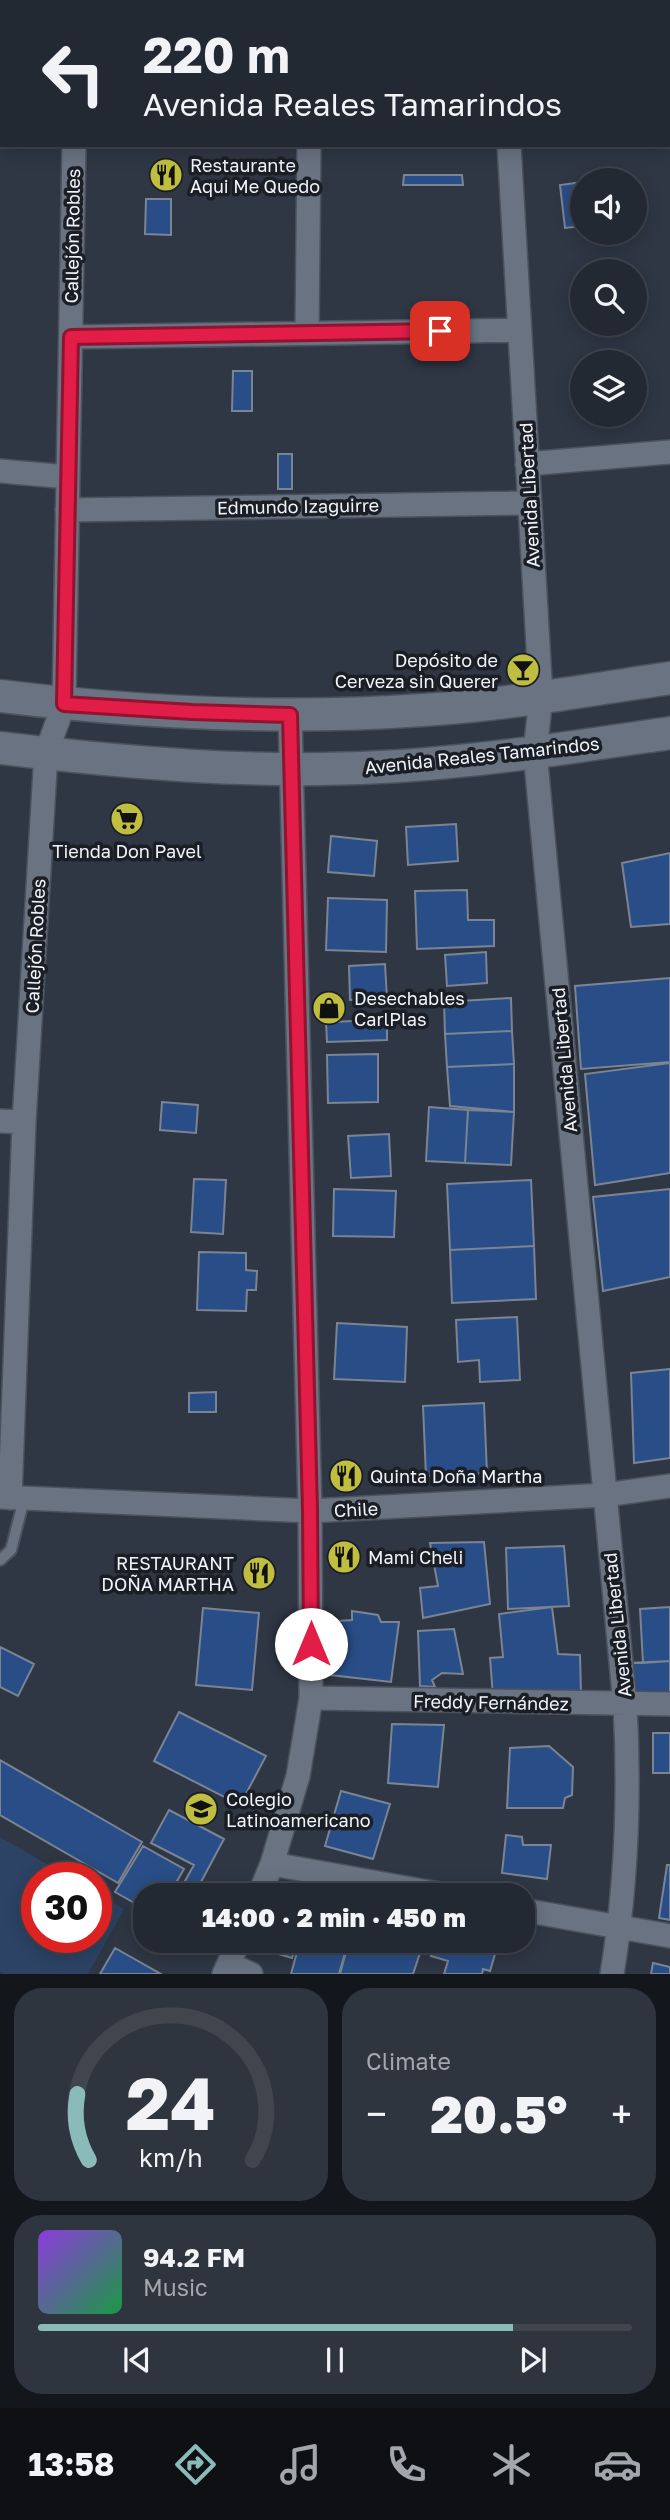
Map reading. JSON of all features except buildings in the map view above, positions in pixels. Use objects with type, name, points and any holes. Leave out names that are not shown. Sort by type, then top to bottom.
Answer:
[{"type":"main road","points":[[0,696],[64,704],[290,715],[426,710],[670,678]]},
{"type":"main road","name":"Avenida Reales Tamarindos","points":[[0,748],[125,761],[290,769],[393,766],[535,752],[670,733]]},
{"type":"street","name":"Callejón Robles","points":[[12,1498],[24,1122],[46,753],[64,704],[74,147]]},
{"type":"street","points":[[307,333],[309,147]]},
{"type":"street","name":"Avenida Libertad","points":[[509,147],[541,697],[535,752],[625,1705],[629,1780],[626,1865],[612,1974]]},
{"type":"street","points":[[71,337],[519,330]]},
{"type":"street","points":[[527,464],[670,452]]},
{"type":"street","points":[[0,471],[68,477]]},
{"type":"street","name":"Edmundo Izaguirre","points":[[67,510],[530,503]]},
{"type":"street","points":[[264,1883],[298,1776],[311,1698],[310,1511],[290,715]]},
{"type":"street","points":[[0,1121],[24,1122]]},
{"type":"street","name":"Chile","points":[[12,1498],[310,1511],[605,1495],[670,1486]]},
{"type":"street","name":"Freddy Fernández","points":[[311,1698],[670,1704]]},
{"type":"street","points":[[272,1864],[378,1883]]},
{"type":"street","points":[[535,1912],[670,1936]]},
{"type":"street","points":[[233,1953],[226,1969],[251,1974]]},
{"type":"lane","points":[[0,1560],[11,1550],[12,1498]]},
{"type":"shaded area","points":[[0,1837],[43,1862],[21,1862],[21,1953],[100,1953],[88,1974],[0,1972]]},
{"type":"shaded area","points":[[112,1902],[124,1909],[112,1931]]},
{"type":"place","name":"Restaurante Aqui Me Quedo","points":[[166,175]]},
{"type":"place","name":"Depósito de Cerveza sin Querer","points":[[523,670]]},
{"type":"place","name":"Tienda Don Pavel","points":[[127,819]]},
{"type":"place","name":"Desechables CarlPlas","points":[[329,1008]]},
{"type":"place","name":"Quinta Doña Martha","points":[[346,1476]]},
{"type":"place","name":"Mami Cheli","points":[[344,1557]]},
{"type":"place","name":"RESTAURANT DOÑA MARTHA","points":[[259,1573]]},
{"type":"place","name":"Colegio Latinoamericano","points":[[201,1809]]},
{"type":"route","points":[[311,1644],[290,715],[64,704],[71,337],[440,331]]}]
